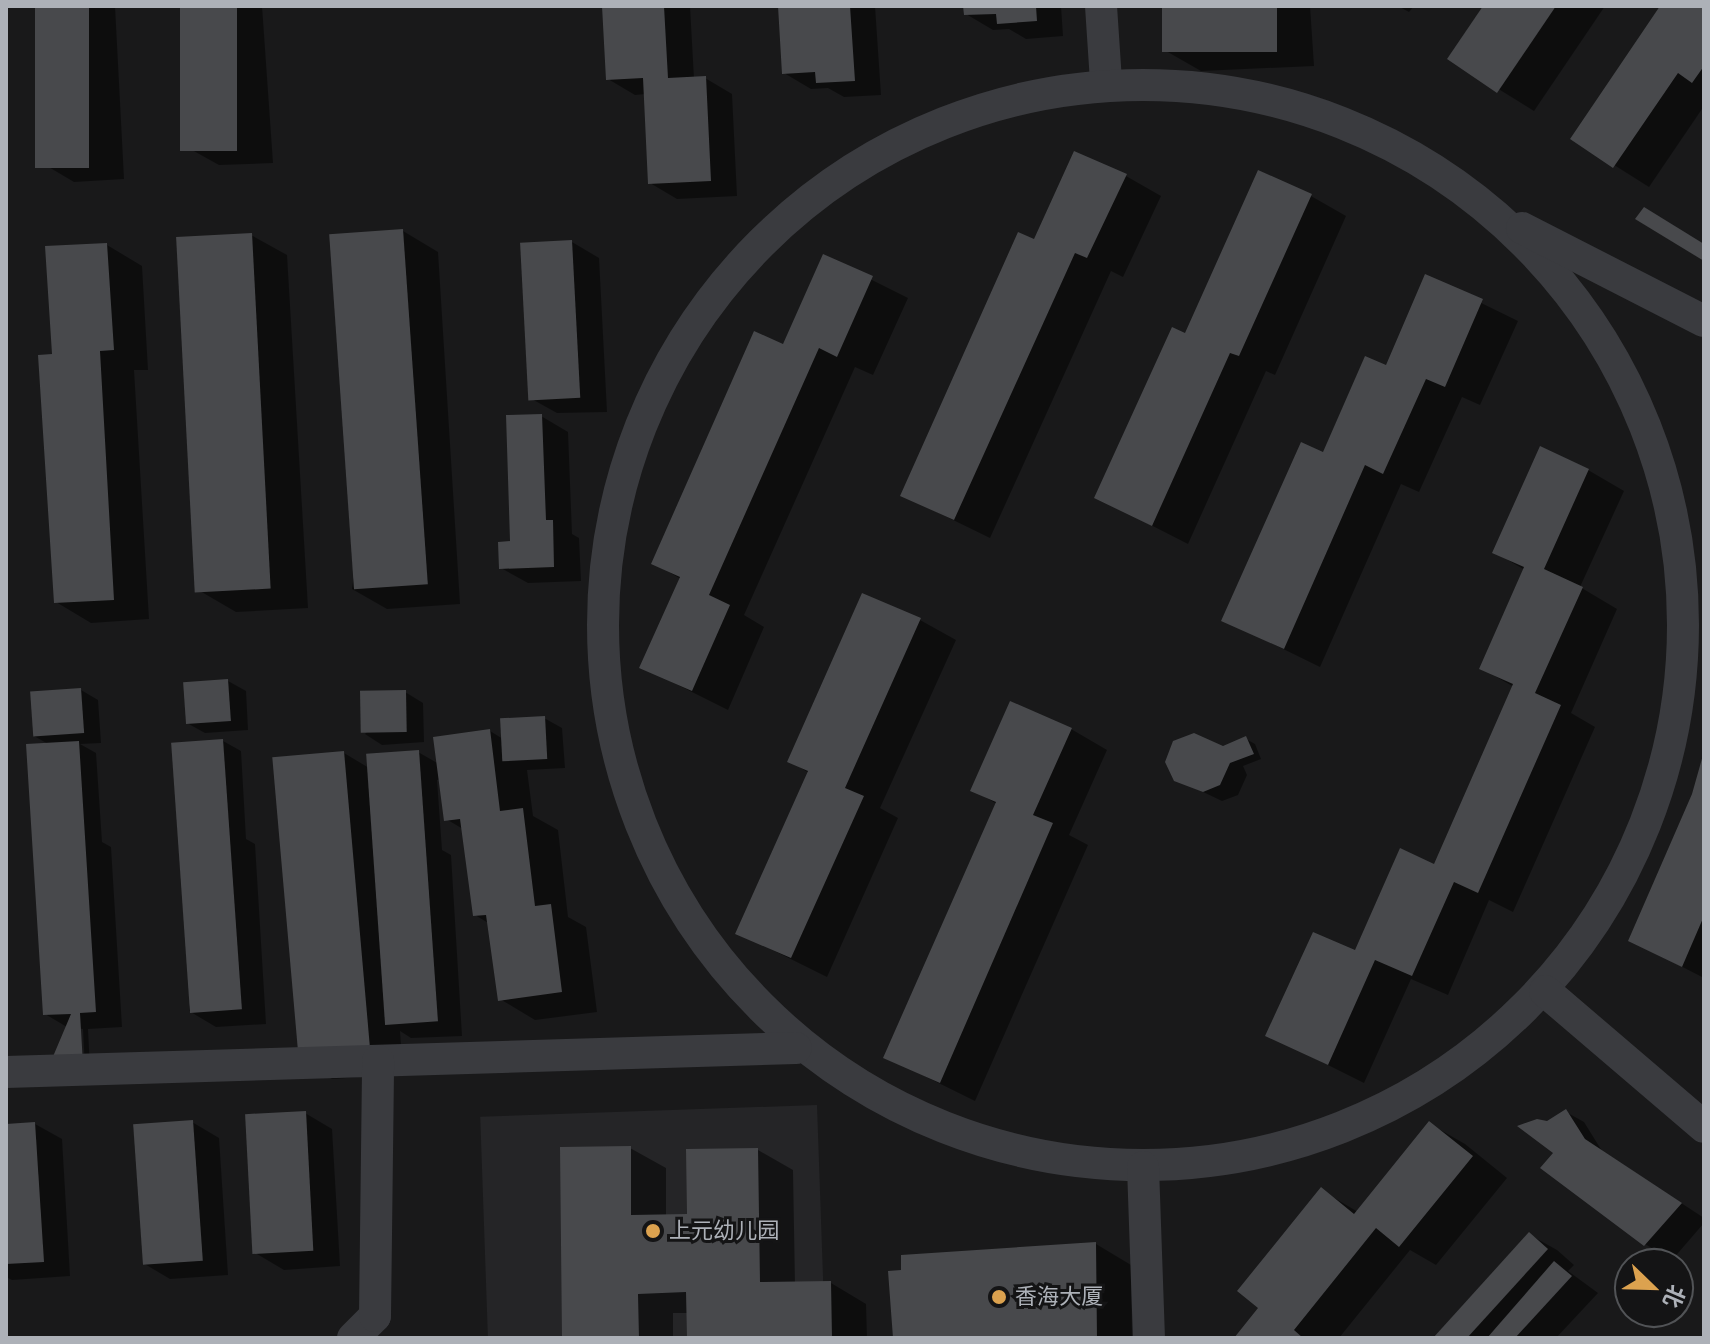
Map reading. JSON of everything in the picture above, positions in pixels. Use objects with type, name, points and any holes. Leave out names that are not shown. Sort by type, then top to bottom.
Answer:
[{"type":"street","points":[[1101,6],[1106,81]]},
{"type":"street","points":[[1510,222],[1604,335],[1672,497],[1684,672],[1640,843],[1545,991],[1444,1079],[1324,1140],[1143,1167],[1051,1164],[916,1123],[796,1048],[676,908],[609,736],[604,551],[660,374],[772,227],[927,125],[1106,81],[1252,91],[1390,139],[1510,222],[1704,321]]},
{"type":"street","points":[[1545,991],[1704,1127]]},
{"type":"street","points":[[6,1072],[796,1048]]},
{"type":"street","points":[[353,1338],[375,1316],[378,1061]]},
{"type":"street","points":[[1143,1167],[1149,1338]]},
{"type":"shaded area","name":"上元幼儿园","points":[[817,1105],[825,1338],[488,1338],[480,1117]]},
{"type":"building","points":[[35,6],[89,6],[89,168],[35,168]]},
{"type":"building","points":[[180,6],[237,6],[237,151],[180,151]]},
{"type":"building","points":[[602,6],[664,6],[668,78],[706,76],[711,181],[648,184],[643,78],[606,80]]},
{"type":"building","points":[[778,6],[850,6],[855,81],[816,83],[815,72],[782,74]]},
{"type":"building","points":[[963,6],[1036,6],[1037,21],[997,24],[996,14],[964,15]]},
{"type":"building","points":[[1162,6],[1277,6],[1277,52],[1162,52]]},
{"type":"building","points":[[1483,6],[1556,6],[1497,93],[1447,59]]},
{"type":"building","points":[[1660,6],[1704,6],[1704,66],[1692,83],[1678,73],[1613,168],[1570,139]]},
{"type":"building","points":[[1074,151],[1127,174],[1087,258],[1075,253],[954,520],[900,496],[1018,232],[1034,239]]},
{"type":"building","points":[[1258,170],[1312,194],[1239,356],[1230,353],[1152,526],[1094,498],[1172,327],[1185,333]]},
{"type":"building","points":[[1644,207],[1704,244],[1704,261],[1635,219]]},
{"type":"building","points":[[403,229],[428,584],[354,589],[329,234]]},
{"type":"building","points":[[252,233],[271,589],[195,592],[176,237]]},
{"type":"building","points":[[572,240],[580,398],[528,401],[520,243]]},
{"type":"building","points":[[107,243],[114,350],[100,351],[114,600],[54,603],[38,355],[52,354],[45,246]]},
{"type":"building","points":[[823,254],[873,276],[837,357],[819,348],[709,595],[730,605],[692,691],[639,668],[680,577],[651,564],[754,331],[783,344]]},
{"type":"building","points":[[1425,274],[1483,299],[1445,387],[1426,379],[1383,474],[1365,465],[1284,649],[1221,621],[1301,442],[1323,452],[1365,356],[1386,365]]},
{"type":"building","points":[[542,414],[546,520],[553,520],[554,567],[499,569],[498,542],[510,541],[506,415]]},
{"type":"building","points":[[1540,446],[1589,469],[1544,569],[1583,587],[1535,693],[1561,705],[1478,893],[1454,882],[1412,976],[1375,960],[1328,1065],[1265,1036],[1313,932],[1355,950],[1400,848],[1434,864],[1513,684],[1479,669],[1524,567],[1492,553]]},
{"type":"building","points":[[862,593],[921,618],[845,788],[864,796],[791,958],[735,934],[808,771],[787,762]]},
{"type":"building","points":[[228,679],[231,721],[186,724],[183,682]]},
{"type":"building","points":[[81,688],[84,733],[33,736],[30,692]]},
{"type":"building","points":[[406,690],[407,732],[361,733],[360,691]]},
{"type":"building","points":[[1010,701],[1072,728],[1033,815],[1053,823],[940,1083],[883,1058],[996,802],[970,791]]},
{"type":"building","points":[[545,716],[547,759],[502,761],[500,718]]},
{"type":"building","points":[[490,729],[500,811],[523,808],[535,906],[551,904],[562,992],[498,1001],[486,915],[473,916],[460,819],[444,821],[433,737]]},
{"type":"building","points":[[1194,733],[1223,746],[1246,736],[1254,754],[1230,763],[1220,785],[1203,792],[1174,781],[1165,762],[1173,741]]},
{"type":"building","points":[[223,739],[242,1009],[190,1013],[171,743]]},
{"type":"building","points":[[79,741],[96,1012],[80,1013],[83,1064],[49,1066],[71,1014],[43,1015],[26,744]]},
{"type":"building","points":[[419,750],[438,1021],[385,1025],[366,754]]},
{"type":"building","points":[[344,751],[370,1054],[299,1060],[272,757]]},
{"type":"building","points":[[1703,755],[1704,916],[1682,967],[1628,941],[1692,794]]},
{"type":"building","points":[[1566,1109],[1585,1139],[1682,1203],[1644,1246],[1540,1168],[1553,1153],[1517,1126],[1537,1119],[1547,1121]]},
{"type":"building","points":[[306,1111],[313,1251],[252,1254],[245,1114]]},
{"type":"building","points":[[193,1120],[203,1261],[143,1265],[133,1124]]},
{"type":"building","points":[[1429,1121],[1473,1156],[1399,1247],[1376,1228],[1294,1330],[1303,1338],[1234,1338],[1258,1308],[1237,1291],[1321,1187],[1354,1214]]},
{"type":"building","points":[[35,1122],[44,1262],[6,1264],[6,1124]]},
{"type":"building","points":[[631,1146],[631,1215],[687,1214],[686,1149],[758,1148],[760,1282],[831,1281],[832,1338],[687,1338],[686,1292],[638,1294],[639,1338],[562,1338],[560,1147]]},
{"type":"building","points":[[1529,1232],[1548,1249],[1467,1338],[1433,1338]]},
{"type":"building","name":"香海大厦","points":[[1096,1242],[1097,1338],[893,1338],[888,1271],[901,1270],[901,1255]]},
{"type":"building","points":[[1554,1261],[1572,1276],[1515,1338],[1487,1338]]},
{"type":"place","name":"上元幼儿园","points":[[653,1231]]},
{"type":"place","name":"香海大厦","points":[[999,1297]]}]
